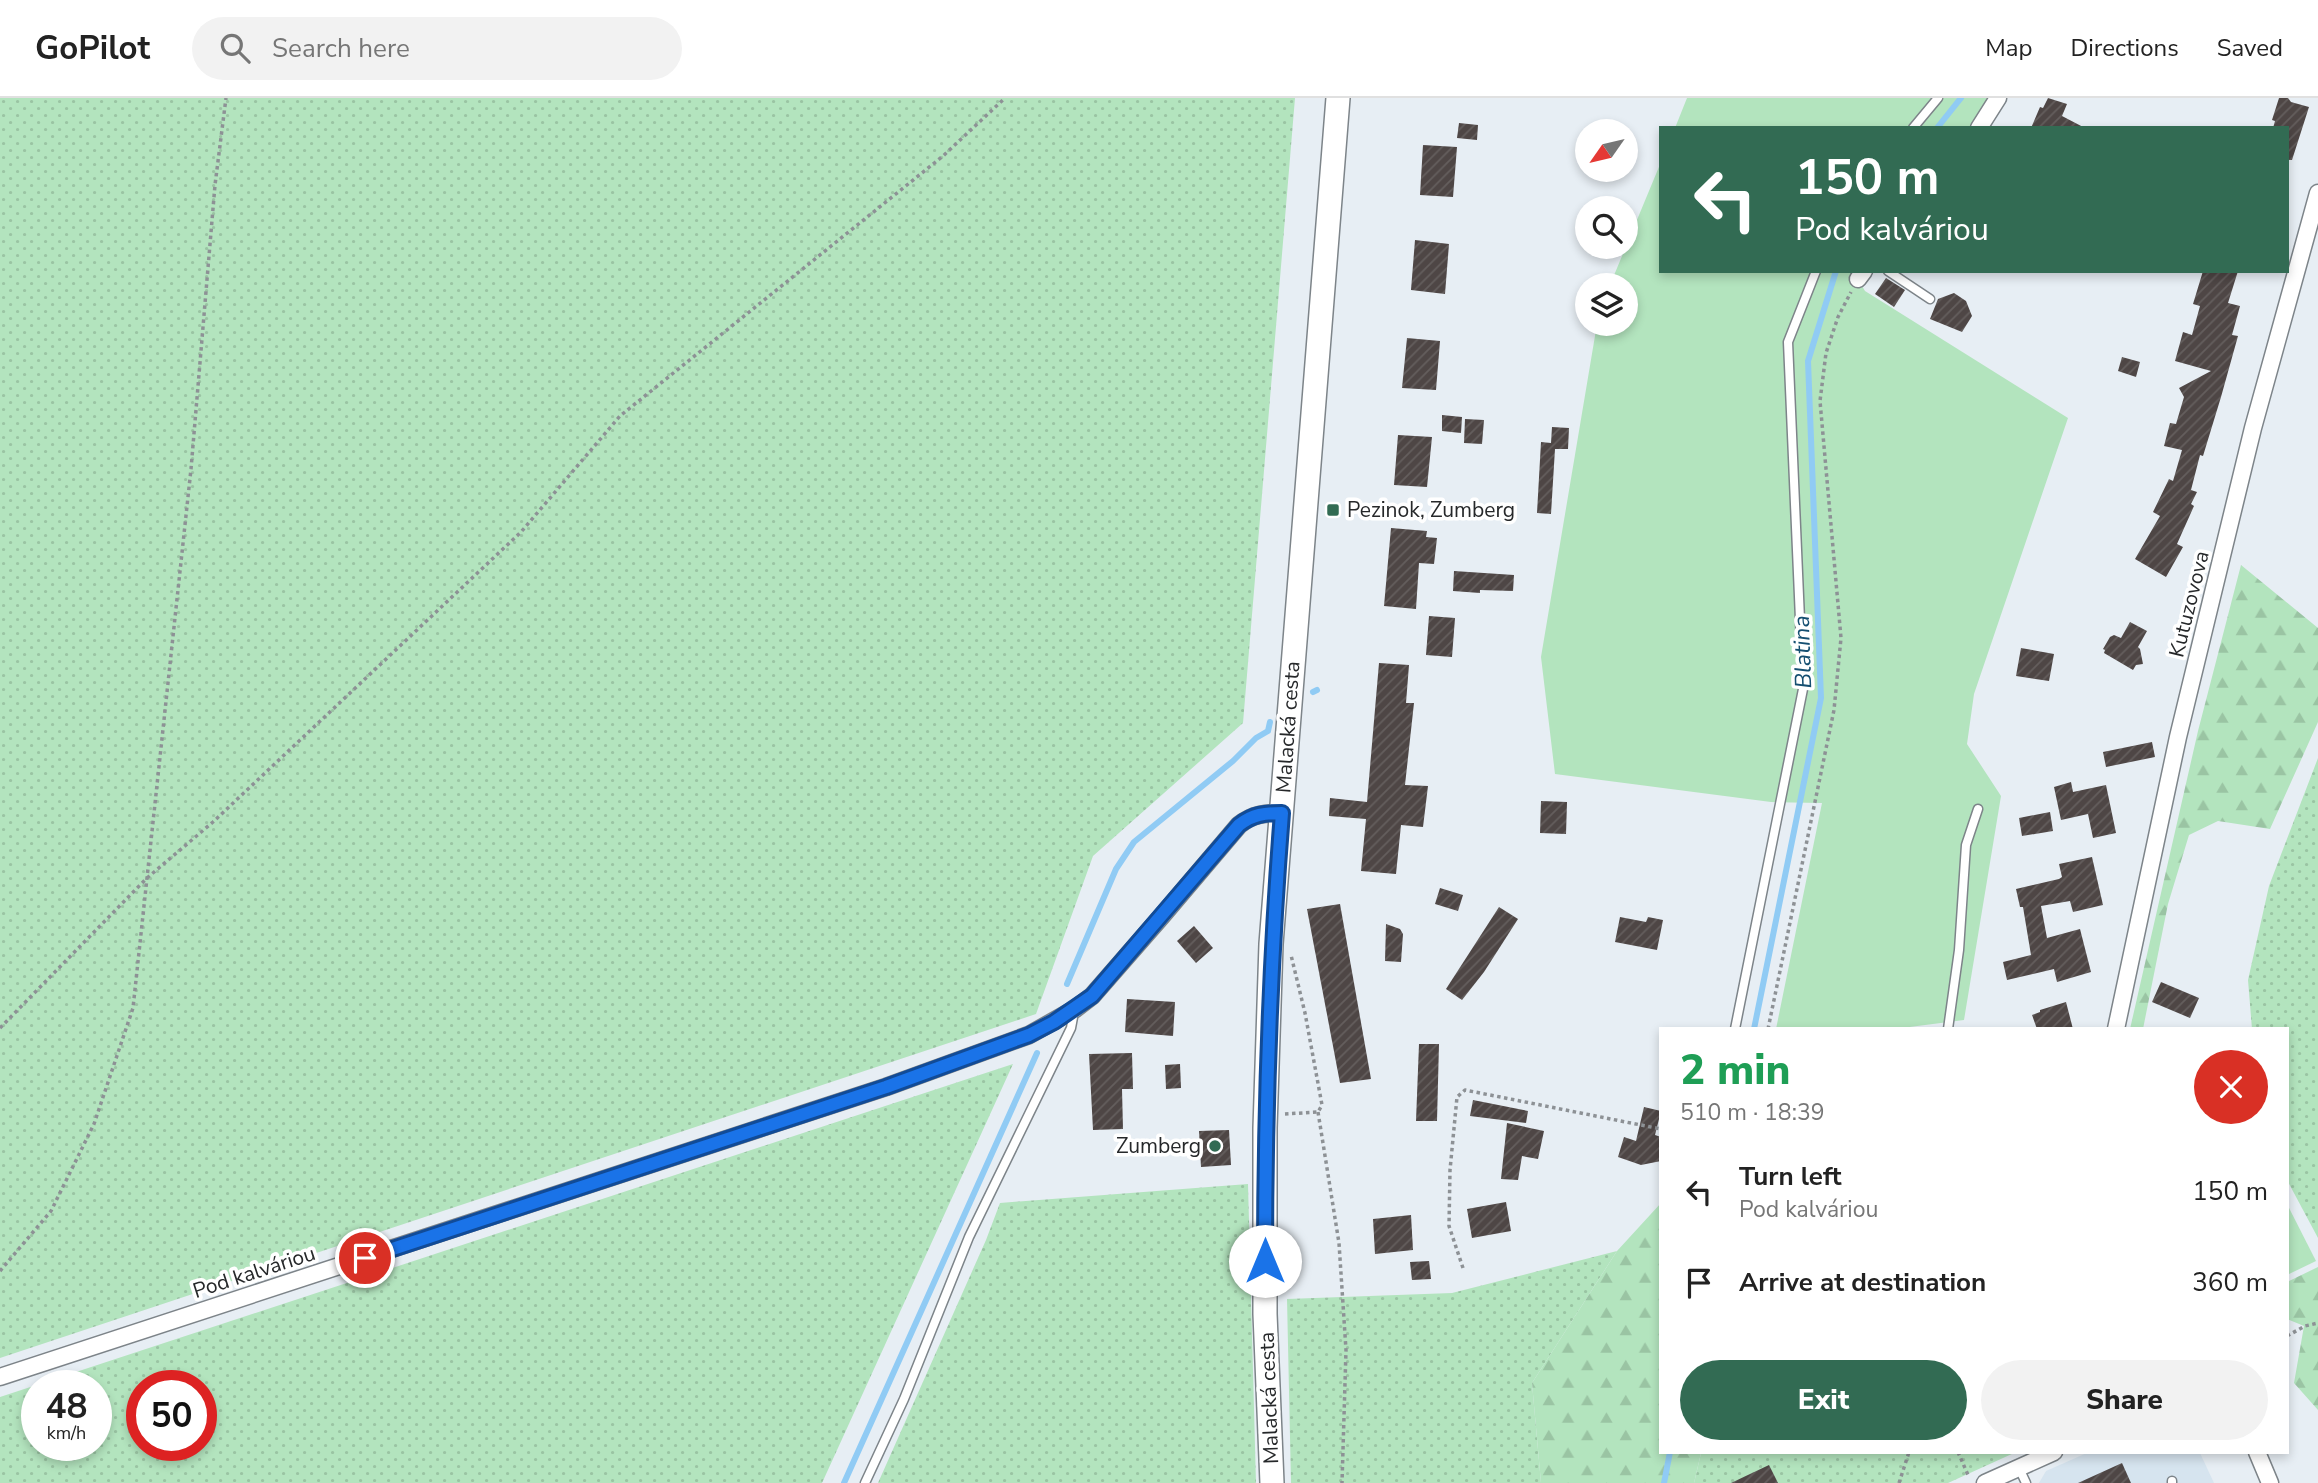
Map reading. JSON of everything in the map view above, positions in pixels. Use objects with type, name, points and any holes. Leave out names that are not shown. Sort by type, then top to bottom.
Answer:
[{"type":"main road","name":"Malacká cesta","points":[[1272,1483],[1265,1314],[1265,1114],[1272,944],[1338,98]]},
{"type":"street","points":[[1980,126],[1998,98]]},
{"type":"street","name":"Kutuzovova","points":[[2116,1027],[2178,737],[2253,428],[2318,193]]},
{"type":"street","name":"Pod kalváriou","points":[[0,1377],[886,1087],[1029,1035],[1075,1009],[1100,986],[1248,817],[1282,813]]},
{"type":"street","points":[[1985,1483],[2023,1475],[2051,1454]]},
{"type":"street","points":[[2258,1454],[2270,1483]]},
{"type":"lane","points":[[1915,126],[1938,98]]},
{"type":"lane","points":[[1735,1027],[1803,689],[1788,342],[1815,273]]},
{"type":"lane","points":[[1891,273],[1930,299]]},
{"type":"lane","points":[[1948,1027],[1959,950],[1966,845],[1978,809]]},
{"type":"lane","points":[[865,1483],[904,1399],[970,1237],[1070,1028],[1075,1009]]},
{"type":"path","points":[[0,1271],[51,1211],[94,1124],[133,1008],[191,469],[215,185],[226,98]]},
{"type":"path","points":[[0,1028],[147,878],[213,822],[521,532],[620,416],[943,156],[1005,98]]},
{"type":"path","points":[[1769,1027],[1834,710],[1841,638],[1820,401],[1826,353],[1838,317],[1861,275]]},
{"type":"path","points":[[1272,944],[1288,950],[1294,959],[1322,1105],[1318,1112],[1340,1257],[1346,1350],[1342,1483]]},
{"type":"path","points":[[1463,1268],[1449,1226],[1450,1170],[1457,1097],[1465,1090],[1659,1129]]},
{"type":"path","points":[[1265,1114],[1318,1112]]},
{"type":"path","points":[[2289,1335],[2305,1326],[2318,1323]]},
{"type":"path","points":[[1899,1483],[1908,1454]]},
{"type":"path","points":[[1959,1454],[1968,1475]]},
{"type":"shaded area","points":[[2084,1454],[2200,1454],[2214,1483],[2039,1483],[2046,1471]]},
{"type":"green space","points":[[0,98],[1295,98],[1243,723],[1093,856],[1036,1014],[0,1358]]},
{"type":"green space","points":[[1687,98],[1998,98],[1980,126],[1676,126]]},
{"type":"green space","points":[[1659,167],[1659,273],[1862,273],[1858,279],[1865,291],[2068,418],[1974,694],[1967,744],[2001,796],[1964,1020],[1910,1027],[1776,1027],[1822,803],[1771,802],[1555,774],[1541,657],[1595,336],[1638,336],[1638,273],[1615,273],[1621,259],[1638,259],[1638,217]]},
{"type":"green space","points":[[2241,565],[2318,628],[2318,722],[2270,829],[2218,821],[2189,835],[2168,904],[2143,1027],[2130,1027],[2198,731]]},
{"type":"green space","points":[[2318,758],[2318,1238],[2289,1184],[2289,1027],[2252,1027],[2248,980],[2269,886]]},
{"type":"green space","points":[[1013,1064],[822,1483],[0,1483],[0,1397],[21,1390],[21,1461],[112,1461],[112,1370],[82,1370]]},
{"type":"green space","points":[[1248,1184],[1256,1483],[878,1483],[1000,1203]]},
{"type":"green space","points":[[1659,1205],[1659,1454],[1701,1454],[1694,1483],[1541,1483],[1532,1383],[1617,1251]]},
{"type":"green space","points":[[2289,1208],[2316,1261],[2289,1274]]},
{"type":"green space","points":[[1617,1251],[1532,1383],[1541,1483],[1291,1483],[1287,1299],[1452,1293]]},
{"type":"green space","points":[[2318,1267],[2318,1410],[2294,1383],[2304,1326],[2289,1320],[2289,1281]]},
{"type":"green space","points":[[1701,1454],[2012,1454],[1948,1483],[1694,1483]]},
{"type":"building","points":[[2048,98],[2067,104],[2062,116],[2081,126],[2032,126],[2040,107],[2043,108]]},
{"type":"building","points":[[2279,98],[2288,98],[2291,102],[2309,107],[2292,160],[2289,160],[2289,126],[2274,126],[2275,121],[2272,120]]},
{"type":"building","points":[[1459,123],[1478,125],[1477,140],[1457,138]]},
{"type":"building","points":[[1423,145],[1457,147],[1453,197],[1420,195]]},
{"type":"building","points":[[1415,240],[1449,244],[1445,294],[1411,290]]},
{"type":"building","points":[[2202,273],[2237,273],[2228,303],[2240,306],[2232,335],[2238,336],[2203,456],[2200,455],[2191,490],[2197,492],[2191,504],[2194,506],[2177,544],[2183,547],[2166,577],[2135,559],[2160,516],[2153,512],[2169,479],[2173,481],[2182,450],[2164,446],[2170,423],[2176,424],[2184,397],[2179,388],[2211,371],[2175,361],[2183,332],[2192,335],[2200,306],[2193,304]]},
{"type":"building","points":[[1886,278],[1905,290],[1894,307],[1875,294]]},
{"type":"building","points":[[1954,293],[1966,301],[1972,316],[1962,332],[1930,319],[1938,299]]},
{"type":"building","points":[[1407,338],[1440,341],[1436,390],[1402,388]]},
{"type":"building","points":[[2122,357],[2140,362],[2136,377],[2118,371]]},
{"type":"building","points":[[1442,415],[1462,417],[1461,433],[1442,431]]},
{"type":"building","points":[[1465,419],[1484,420],[1482,444],[1464,443]]},
{"type":"building","points":[[1552,427],[1569,428],[1568,449],[1555,449],[1551,514],[1537,513],[1541,442],[1551,443]]},
{"type":"building","points":[[1398,435],[1432,437],[1427,487],[1394,485]]},
{"type":"building","points":[[1391,528],[1427,531],[1426,537],[1437,538],[1434,564],[1419,563],[1416,609],[1384,606]]},
{"type":"building","points":[[1454,571],[1514,575],[1513,591],[1453,591]]},
{"type":"building","points":[[1429,616],[1455,618],[1452,657],[1426,655]]},
{"type":"building","points":[[2130,622],[2147,631],[2138,647],[2143,664],[2136,665],[2133,670],[2104,653],[2103,649],[2110,637],[2114,635],[2121,638]]},
{"type":"building","points":[[2021,648],[2054,654],[2049,681],[2016,676]]},
{"type":"building","points":[[1379,663],[1409,665],[1406,703],[1414,703],[1405,785],[1428,786],[1423,827],[1401,825],[1396,874],[1361,871],[1366,819],[1329,816],[1330,798],[1367,802]]},
{"type":"building","points":[[2152,742],[2155,757],[2106,767],[2103,752]]},
{"type":"building","points":[[2071,782],[2073,792],[2106,785],[2116,833],[2093,838],[2088,814],[2061,820],[2054,787]]},
{"type":"building","points":[[1541,801],[1567,802],[1566,834],[1540,833]]},
{"type":"building","points":[[2050,812],[2053,831],[2022,836],[2019,818]]},
{"type":"building","points":[[2092,857],[2103,905],[2073,912],[2070,901],[2041,906],[2047,938],[2080,929],[2091,972],[2057,982],[2054,969],[2007,980],[2003,962],[2031,955],[2023,907],[2020,907],[2016,889],[2059,879],[2062,877],[2059,864]]},
{"type":"building","points":[[1440,888],[1463,895],[1458,911],[1435,904]]},
{"type":"building","points":[[1340,904],[1371,1079],[1340,1083],[1307,909]]},
{"type":"building","points":[[1499,907],[1518,919],[1484,972],[1462,1000],[1446,989]]},
{"type":"building","points":[[1620,917],[1646,922],[1648,917],[1663,920],[1657,950],[1615,942]]},
{"type":"building","points":[[1386,924],[1400,929],[1403,934],[1401,962],[1385,961]]},
{"type":"building","points":[[1194,926],[1213,948],[1196,963],[1177,941]]},
{"type":"building","points":[[2161,982],[2199,998],[2190,1018],[2152,1002]]},
{"type":"building","points":[[1127,999],[1175,1002],[1173,1036],[1125,1032]]},
{"type":"building","points":[[2066,1002],[2072,1027],[2036,1027],[2032,1015]]},
{"type":"building","points":[[1419,1044],[1439,1044],[1437,1121],[1416,1121]]},
{"type":"building","points":[[1132,1053],[1133,1089],[1122,1089],[1123,1129],[1093,1130],[1089,1054]]},
{"type":"building","points":[[1180,1064],[1181,1088],[1166,1089],[1165,1065]]},
{"type":"building","points":[[1473,1100],[1528,1111],[1526,1123],[1470,1116]]},
{"type":"building","points":[[1644,1107],[1659,1111],[1655,1135],[1659,1136],[1659,1161],[1641,1165],[1618,1157],[1624,1137],[1636,1141]]},
{"type":"building","points":[[1507,1123],[1544,1131],[1538,1159],[1522,1156],[1518,1180],[1501,1179]]},
{"type":"building","name":"Zumberg","points":[[1229,1130],[1231,1165],[1201,1167],[1199,1131]]},
{"type":"building","points":[[1506,1202],[1511,1231],[1472,1238],[1467,1209]]},
{"type":"building","points":[[1411,1215],[1413,1250],[1375,1254],[1373,1219]]},
{"type":"building","points":[[1429,1261],[1431,1279],[1412,1280],[1410,1262]]},
{"type":"building","points":[[2122,1463],[2131,1483],[2078,1483]]},
{"type":"building","points":[[1769,1465],[1778,1483],[1731,1483]]},
{"type":"waterway","name":"Blatina","points":[[1939,126],[1961,98]]},
{"type":"waterway","name":"Blatina","points":[[1754,1027],[1821,698],[1808,361],[1835,273]]},
{"type":"waterway","points":[[1313,692],[1317,690]]},
{"type":"waterway","points":[[1067,984],[1116,869],[1134,842],[1233,761],[1256,738],[1268,731],[1270,722]]},
{"type":"waterway","points":[[844,1483],[1037,1053]]},
{"type":"waterway","name":"Blatina","points":[[1664,1483],[1670,1454]]},
{"type":"place","name":"Pezinok, Zumberg","points":[[1333,510]]},
{"type":"place","name":"Zumberg","points":[[1215,1146]]},
{"type":"route","points":[[365,1258],[886,1087],[1029,1035],[1075,1009],[1092,996],[1248,817],[1282,813],[1272,944],[1265,1114],[1265,1261]]}]
